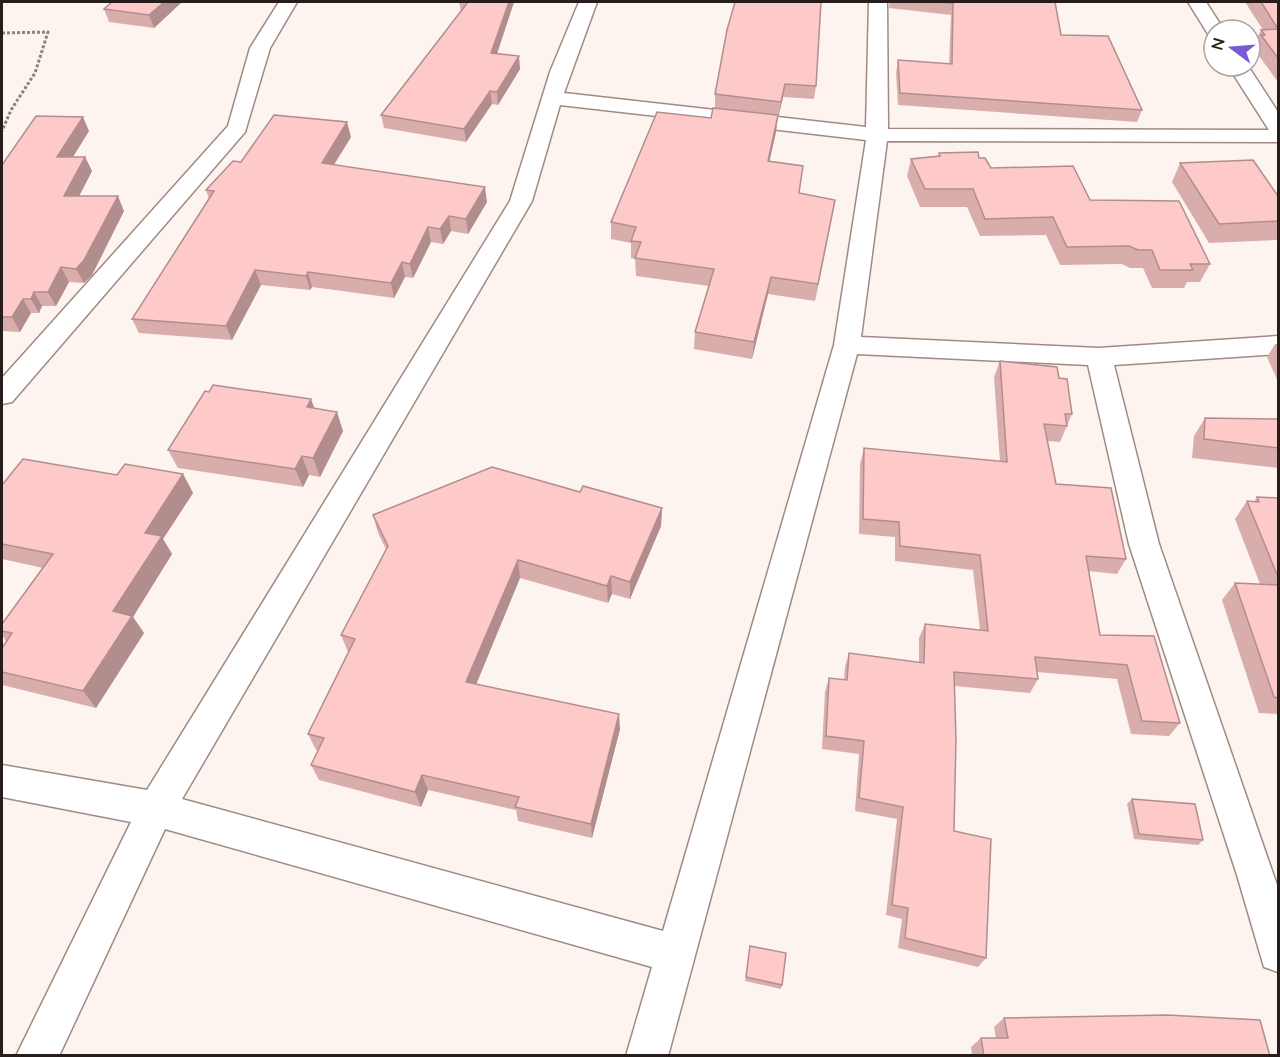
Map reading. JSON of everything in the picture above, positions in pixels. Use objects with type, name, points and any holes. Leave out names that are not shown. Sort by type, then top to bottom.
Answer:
[{"type":"street","points":[[5,385],[238,128],[260,48],[288,2]]},
{"type":"street","points":[[37,1056],[156,809],[521,201],[552,98],[588,2]]},
{"type":"street","points":[[647,1056],[848,345],[877,135],[878,2]]},
{"type":"street","points":[[1197,2],[1207,18]]},
{"type":"street","points":[[1246,78],[1278,127]]},
{"type":"street","points":[[552,98],[877,135],[1278,136]]},
{"type":"street","points":[[848,345],[1099,357],[1278,345]]},
{"type":"street","points":[[1099,357],[1144,544],[1256,875],[1278,953]]},
{"type":"street","points":[[2,781],[156,809],[675,954]]},
{"type":"path","points":[[2,33],[48,32],[33,76],[6,117],[2,131]]},
{"type":"building","points":[[112,2],[164,2],[149,15],[104,9]]},
{"type":"building","points":[[468,2],[509,2],[491,53],[519,56],[497,92],[490,91],[464,129],[381,115]]},
{"type":"building","points":[[735,2],[821,2],[816,86],[785,84],[781,102],[715,94],[727,30]]},
{"type":"building","points":[[938,2],[1055,2],[1061,35],[1108,36],[1142,110],[900,93],[898,60],[952,64],[953,3]]},
{"type":"building","points":[[1261,2],[1278,2],[1278,29]]},
{"type":"building","points":[[1278,29],[1278,58],[1262,36],[1265,35],[1262,30]]},
{"type":"building","points":[[713,108],[778,115],[768,161],[803,166],[799,193],[835,200],[818,284],[771,277],[754,342],[695,332],[714,269],[635,258],[641,242],[631,241],[636,227],[611,222],[657,112],[711,118]]},
{"type":"building","points":[[274,115],[347,122],[322,163],[485,187],[466,219],[449,216],[440,229],[428,227],[410,264],[402,262],[391,283],[308,272],[306,276],[255,270],[226,326],[132,319],[214,191],[206,190],[233,161],[241,162]]},
{"type":"building","points":[[36,116],[83,117],[57,157],[85,157],[64,196],[118,196],[84,260],[76,269],[61,267],[48,292],[34,292],[31,299],[23,299],[12,317],[2,317],[2,165]]},
{"type":"building","points":[[978,152],[979,158],[985,158],[991,168],[1073,166],[1090,200],[1179,201],[1210,264],[1190,264],[1193,270],[1160,270],[1152,250],[1138,250],[1129,246],[1067,247],[1053,217],[985,219],[973,189],[925,189],[911,159],[940,156],[939,153]]},
{"type":"building","points":[[1253,160],[1278,196],[1278,221],[1219,224],[1180,163]]},
{"type":"building","points":[[1000,361],[1057,367],[1059,378],[1067,379],[1072,414],[1065,414],[1067,426],[1044,424],[1056,484],[1111,488],[1126,559],[1086,556],[1100,635],[1154,636],[1180,723],[1142,721],[1127,665],[1035,657],[1038,679],[954,672],[956,739],[954,831],[991,839],[986,958],[905,938],[908,908],[892,905],[903,807],[859,798],[864,741],[826,736],[829,678],[847,680],[849,653],[924,663],[925,624],[988,631],[980,555],[900,546],[899,522],[863,519],[864,448],[1007,462]]},
{"type":"building","points":[[213,385],[311,399],[307,407],[337,412],[313,458],[302,456],[295,469],[168,450],[205,391],[209,392]]},
{"type":"building","points":[[1205,418],[1278,419],[1278,448],[1204,439]]},
{"type":"building","points":[[23,459],[117,475],[125,464],[183,474],[145,533],[162,536],[113,611],[132,616],[83,691],[2,672],[2,648],[12,633],[2,631],[2,624],[53,554],[2,544],[2,485]]},
{"type":"building","points":[[492,467],[580,492],[583,486],[662,508],[630,582],[611,576],[607,586],[518,560],[466,682],[619,714],[591,824],[515,807],[519,797],[422,775],[415,792],[311,765],[324,738],[308,734],[355,639],[341,635],[388,546],[373,515]]},
{"type":"building","points":[[1257,497],[1278,498],[1278,577],[1247,501],[1259,502]]},
{"type":"building","points":[[1235,583],[1278,585],[1278,698],[1274,697]]},
{"type":"building","points":[[1132,799],[1195,804],[1203,840],[1139,834]]},
{"type":"building","points":[[750,946],[786,953],[782,985],[746,977]]},
{"type":"building","points":[[1167,1015],[1260,1020],[1270,1056],[984,1056],[981,1038],[1008,1038],[1004,1018]]}]
